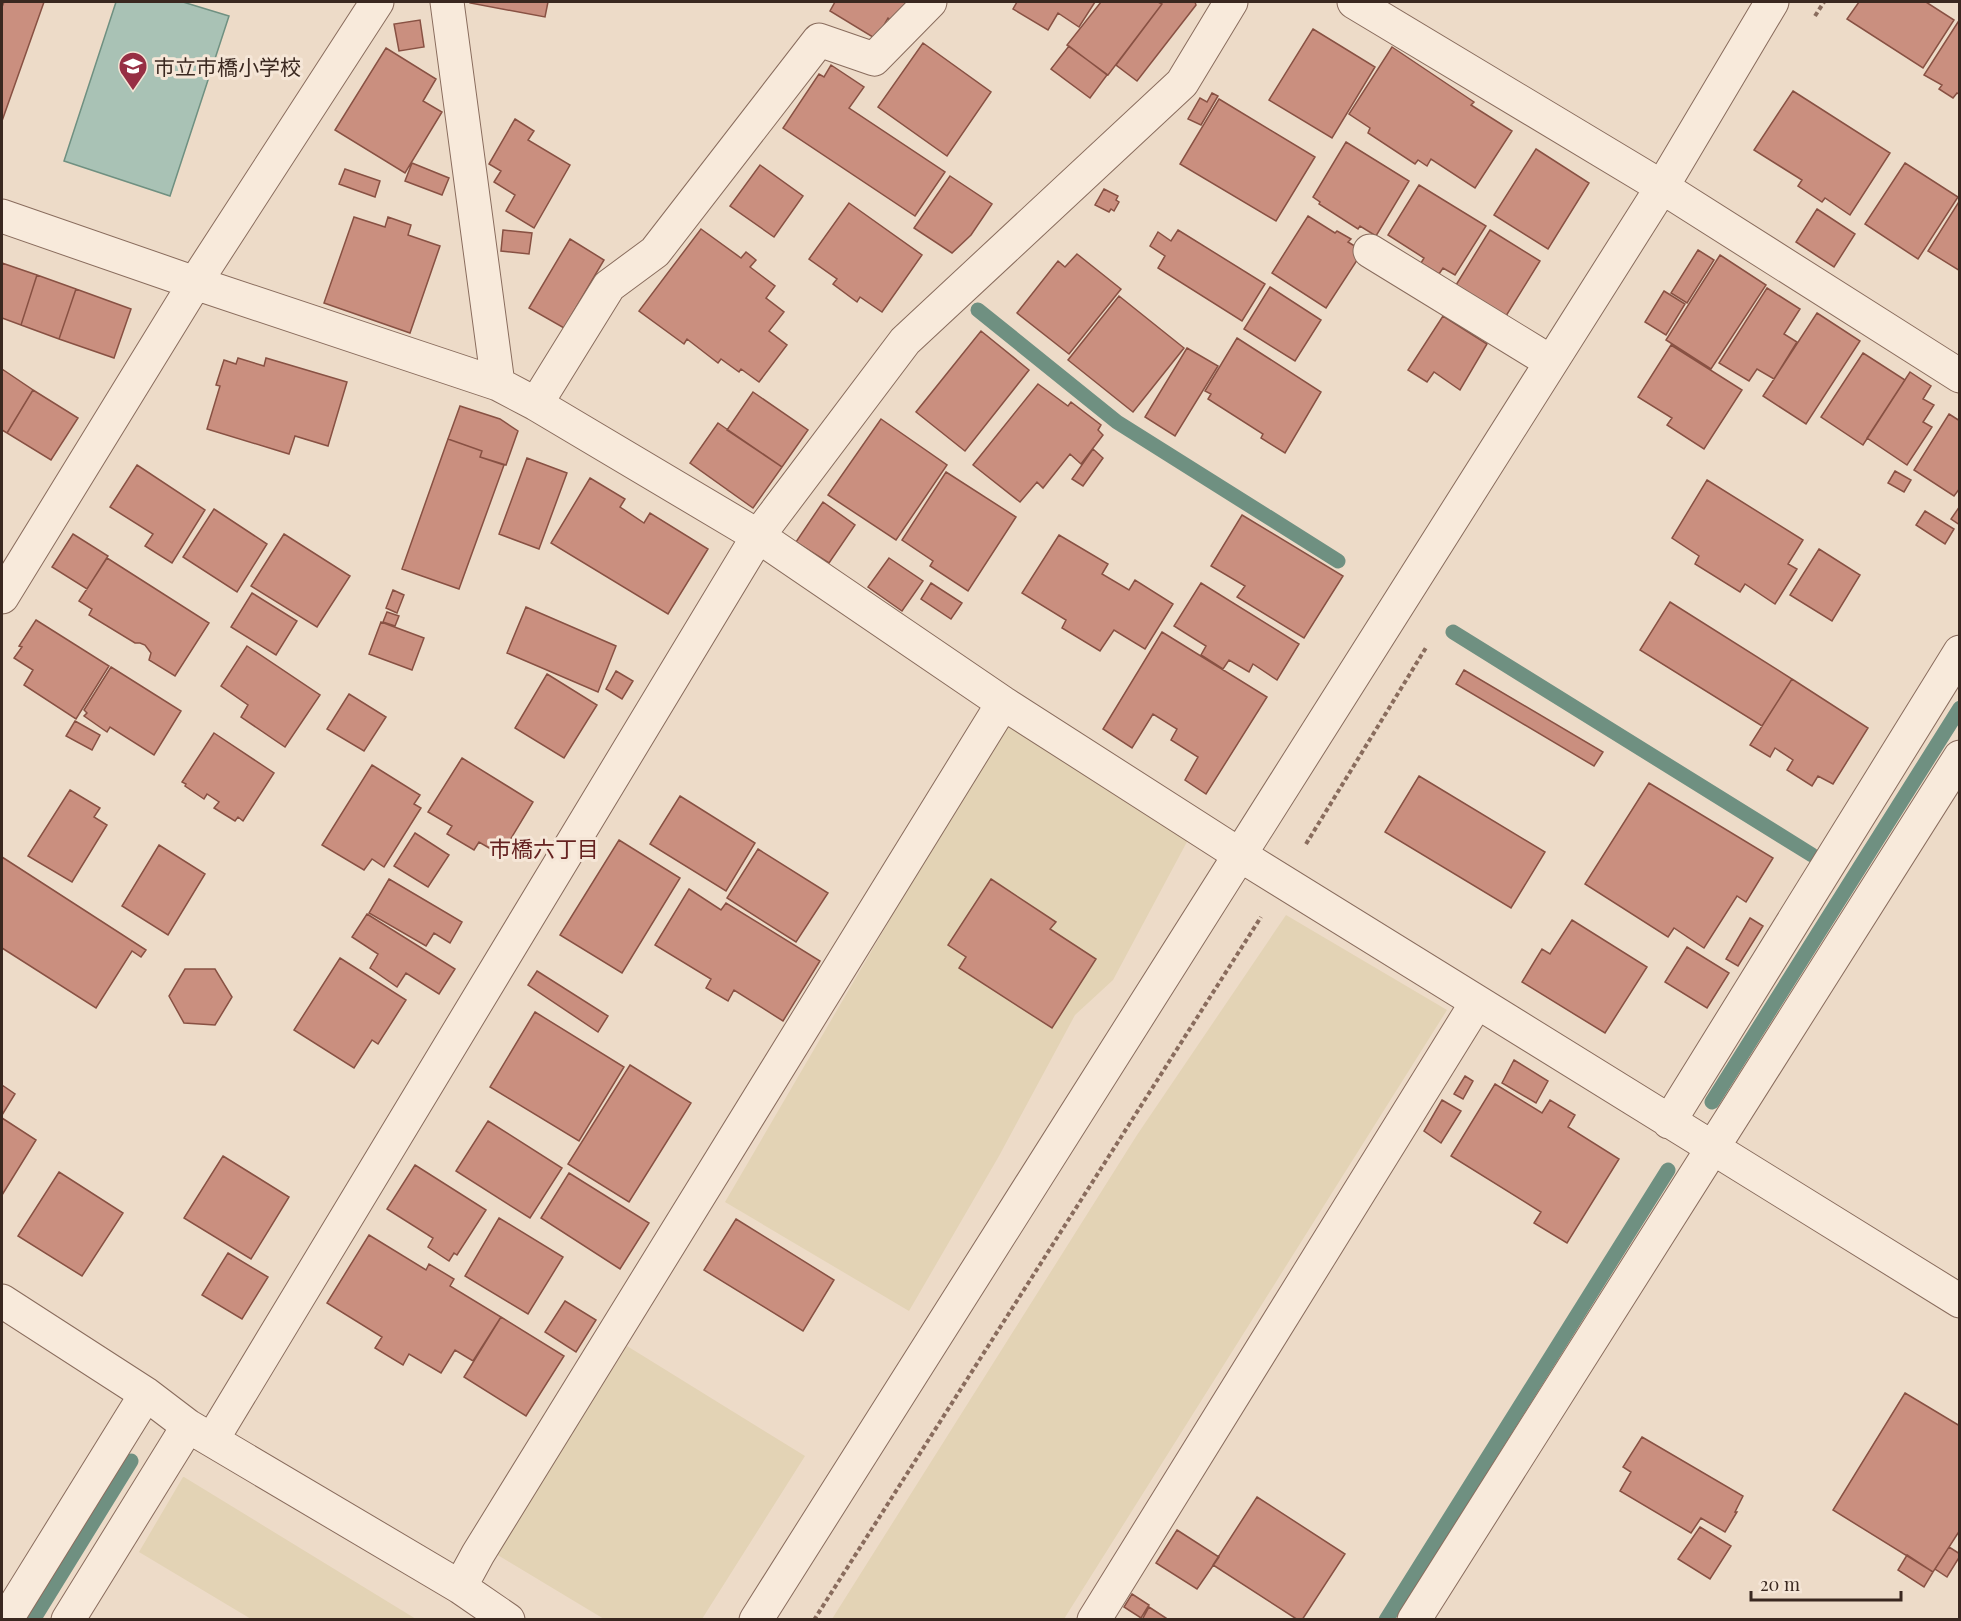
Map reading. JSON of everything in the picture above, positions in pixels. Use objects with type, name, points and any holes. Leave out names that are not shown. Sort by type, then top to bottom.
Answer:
[{"type":"street","points":[[2,597],[195,283],[377,2]]},
{"type":"street","points":[[447,2],[498,384]]},
{"type":"street","points":[[536,404],[609,286],[655,252],[819,40],[874,59],[930,2]]},
{"type":"street","points":[[68,1620],[200,1433],[758,536],[905,341],[1182,83],[1229,2]]},
{"type":"street","points":[[1354,2],[1662,187],[1959,376]]},
{"type":"street","points":[[756,1620],[1662,187],[1772,2]]},
{"type":"street","points":[[2,216],[498,384],[536,404],[758,536],[1003,704],[1240,855],[1959,1301]]},
{"type":"street","points":[[1370,251],[1551,362]]},
{"type":"street","points":[[1669,1122],[1959,652]]},
{"type":"street","points":[[460,1587],[478,1554],[1003,704]]},
{"type":"street","points":[[1414,1620],[1959,757]]},
{"type":"street","points":[[1094,1620],[1477,1002]]},
{"type":"street","points":[[2,1301],[146,1394],[200,1433],[460,1587],[508,1620]]},
{"type":"street","points":[[6,1620],[146,1394]]},
{"type":"path","points":[[814,1620],[1283,881]]},
{"type":"shaded area","points":[[116,2],[183,2],[229,16],[170,196],[64,161]]},
{"type":"shaded area","points":[[1004,724],[1189,838],[1113,980],[1075,1015],[999,1156],[909,1311],[725,1202]]},
{"type":"shaded area","points":[[1286,915],[1447,1010],[1064,1619],[832,1619],[1137,1135]]},
{"type":"shaded area","points":[[627,1346],[805,1456],[702,1619],[604,1619],[496,1554]]},
{"type":"shaded area","points":[[183,1477],[416,1619],[251,1619],[139,1552]]},
{"type":"building","points":[[4,2],[44,2],[2,121],[2,7]]},
{"type":"building","points":[[470,2],[548,2],[545,17]]},
{"type":"building","points":[[835,2],[912,2],[899,25],[888,18],[876,39],[830,11]]},
{"type":"building","points":[[1017,2],[1095,2],[1079,27],[1058,13],[1048,30],[1013,9]]},
{"type":"building","points":[[1101,2],[1158,2],[1162,4],[1108,75],[1067,45]]},
{"type":"building","points":[[1158,2],[1195,2],[1196,5],[1137,81],[1116,65],[1162,4]]},
{"type":"building","points":[[1859,2],[1926,2],[1954,20],[1923,68],[1847,19]]},
{"type":"building","points":[[420,20],[424,47],[399,51],[394,24]]},
{"type":"building","points":[[1958,22],[1960,23],[1960,95],[1957,93],[1953,98],[1939,89],[1942,85],[1924,75]]},
{"type":"building","points":[[1313,29],[1375,67],[1332,138],[1269,100]]},
{"type":"building","points":[[923,43],[991,92],[947,156],[878,107]]},
{"type":"building","points":[[1069,46],[1107,75],[1090,98],[1051,69]]},
{"type":"building","points":[[1392,47],[1474,102],[1471,105],[1512,131],[1475,188],[1431,159],[1427,166],[1418,160],[1415,164],[1368,133],[1370,128],[1349,114]]},
{"type":"building","points":[[386,48],[436,79],[423,101],[442,112],[405,173],[335,130]]},
{"type":"building","points":[[831,65],[864,87],[849,108],[945,172],[915,216],[783,128],[819,74],[824,77]]},
{"type":"building","points":[[1793,91],[1890,153],[1850,215],[1825,198],[1822,202],[1798,186],[1802,180],[1754,150]]},
{"type":"building","points":[[1212,93],[1218,96],[1201,125],[1188,119],[1200,98],[1207,102]]},
{"type":"building","points":[[1219,99],[1315,157],[1276,221],[1180,164]]},
{"type":"building","points":[[515,119],[534,131],[528,140],[570,165],[534,228],[506,211],[515,195],[494,182],[501,171],[489,164]]},
{"type":"building","points":[[1346,142],[1409,181],[1376,236],[1360,226],[1358,229],[1319,204],[1320,202],[1313,197]]},
{"type":"building","points":[[1536,149],[1589,183],[1548,249],[1494,215]]},
{"type":"building","points":[[412,163],[449,178],[442,195],[405,181]]},
{"type":"building","points":[[1905,163],[1958,197],[1918,259],[1865,224]]},
{"type":"building","points":[[760,165],[803,196],[774,237],[730,206]]},
{"type":"building","points":[[345,169],[380,181],[375,197],[339,184]]},
{"type":"building","points":[[950,176],[992,204],[971,235],[952,253],[914,228]]},
{"type":"building","points":[[1419,185],[1486,226],[1455,275],[1443,268],[1439,274],[1421,263],[1424,258],[1388,235]]},
{"type":"building","points":[[1104,189],[1118,196],[1116,200],[1119,202],[1114,211],[1111,209],[1109,212],[1095,205]]},
{"type":"building","points":[[1960,200],[1960,271],[1928,251]]},
{"type":"building","points":[[849,203],[922,255],[882,312],[860,297],[857,302],[833,284],[837,279],[809,259]]},
{"type":"building","points":[[1817,209],[1855,234],[1834,267],[1796,242]]},
{"type":"building","points":[[1308,216],[1335,233],[1337,231],[1351,239],[1348,242],[1363,251],[1326,308],[1272,273]]},
{"type":"building","points":[[354,217],[385,227],[388,217],[411,225],[408,235],[440,246],[410,333],[324,303]]},
{"type":"building","points":[[701,229],[741,258],[746,252],[756,260],[750,267],[775,286],[766,298],[784,312],[769,331],[787,345],[759,382],[741,369],[739,372],[721,359],[718,363],[687,339],[684,344],[639,311]]},
{"type":"building","points":[[503,230],[532,233],[529,254],[501,251]]},
{"type":"building","points":[[1178,230],[1265,284],[1242,321],[1158,268],[1165,256],[1150,246],[1158,232],[1171,241]]},
{"type":"building","points":[[1490,230],[1540,261],[1506,316],[1456,285]]},
{"type":"building","points":[[570,239],[604,260],[564,328],[529,308]]},
{"type":"building","points":[[1698,250],[1714,260],[1687,303],[1671,293]]},
{"type":"building","points":[[1077,254],[1121,289],[1069,354],[1017,313],[1058,261],[1065,267]]},
{"type":"building","points":[[1720,255],[1766,285],[1711,369],[1666,340]]},
{"type":"building","points":[[2,263],[37,275],[21,325],[2,318]]},
{"type":"building","points":[[37,275],[76,289],[59,339],[21,325]]},
{"type":"building","points":[[1270,287],[1321,320],[1295,361],[1244,329]]},
{"type":"building","points":[[1767,288],[1800,309],[1784,334],[1797,342],[1774,379],[1757,369],[1749,381],[1719,363]]},
{"type":"building","points":[[76,289],[131,309],[114,358],[59,339]]},
{"type":"building","points":[[1664,291],[1685,304],[1666,335],[1645,322]]},
{"type":"building","points":[[1119,296],[1184,348],[1133,412],[1068,360]]},
{"type":"building","points":[[1817,313],[1860,341],[1806,424],[1763,396]]},
{"type":"building","points":[[1443,316],[1487,344],[1460,390],[1434,372],[1427,382],[1408,370]]},
{"type":"building","points":[[981,331],[1029,370],[965,451],[916,412]]},
{"type":"building","points":[[1237,338],[1321,392],[1285,453],[1261,438],[1263,434],[1208,399],[1211,394],[1205,391]]},
{"type":"building","points":[[1671,345],[1742,390],[1704,449],[1667,425],[1672,418],[1638,397]]},
{"type":"building","points":[[1187,348],[1218,366],[1175,436],[1145,417]]},
{"type":"building","points":[[1863,353],[1905,380],[1863,445],[1821,417]]},
{"type":"building","points":[[238,358],[264,366],[266,358],[347,382],[328,446],[295,436],[289,454],[207,429],[220,386],[216,385],[224,360],[236,364]]},
{"type":"building","points":[[2,369],[33,390],[7,433],[2,430]]},
{"type":"building","points":[[1910,372],[1931,386],[1923,399],[1934,405],[1923,422],[1932,427],[1907,465],[1867,438]]},
{"type":"building","points":[[1038,384],[1068,406],[1071,402],[1101,425],[1098,430],[1103,435],[1081,464],[1070,454],[1043,488],[1037,482],[1020,502],[973,465]]},
{"type":"building","points":[[33,390],[78,418],[51,460],[7,433]]},
{"type":"building","points":[[753,392],[808,430],[782,467],[727,430]]},
{"type":"building","points":[[460,406],[500,419],[518,431],[506,465],[480,457],[482,451],[448,439]]},
{"type":"building","points":[[1949,414],[1960,421],[1960,488],[1954,496],[1914,470]]},
{"type":"building","points":[[881,419],[947,465],[896,540],[828,495]]},
{"type":"building","points":[[718,423],[782,467],[753,508],[690,463]]},
{"type":"building","points":[[448,439],[482,451],[480,457],[504,465],[459,589],[402,569]]},
{"type":"building","points":[[1093,449],[1103,458],[1083,486],[1072,479]]},
{"type":"building","points":[[527,458],[567,473],[539,549],[499,534]]},
{"type":"building","points":[[137,465],[205,510],[172,563],[145,546],[153,534],[110,507]]},
{"type":"building","points":[[1895,471],[1911,480],[1904,492],[1888,483]]},
{"type":"building","points":[[946,472],[1016,517],[968,591],[930,566],[933,561],[902,540]]},
{"type":"building","points":[[590,478],[625,499],[620,507],[644,523],[650,513],[708,549],[668,614],[551,543]]},
{"type":"building","points":[[1707,480],[1803,540],[1788,564],[1797,569],[1775,604],[1745,584],[1740,592],[1695,564],[1699,556],[1672,538]]},
{"type":"building","points":[[823,502],[855,525],[829,563],[796,542]]},
{"type":"building","points":[[1960,506],[1960,525],[1951,519]]},
{"type":"building","points":[[214,509],[267,544],[237,592],[183,557]]},
{"type":"building","points":[[1925,511],[1954,529],[1945,544],[1916,525]]},
{"type":"building","points":[[1242,515],[1343,576],[1304,638],[1237,597],[1245,586],[1211,566]]},
{"type":"building","points":[[73,534],[108,556],[87,589],[52,567]]},
{"type":"building","points":[[284,534],[350,576],[317,627],[251,586]]},
{"type":"building","points":[[1059,535],[1108,564],[1102,574],[1129,590],[1135,580],[1173,604],[1145,649],[1114,630],[1100,651],[1062,628],[1066,620],[1022,593]]},
{"type":"building","points":[[1819,549],[1860,575],[1832,621],[1790,595]]},
{"type":"building","points":[[107,558],[209,623],[175,676],[149,660],[151,653],[145,645],[135,643],[89,615],[92,609],[79,601]]},
{"type":"building","points":[[889,558],[923,581],[902,611],[868,587]]},
{"type":"building","points":[[931,583],[962,603],[951,619],[921,599]]},
{"type":"building","points":[[1201,583],[1299,644],[1277,680],[1253,664],[1249,672],[1229,660],[1223,669],[1201,655],[1206,646],[1174,626]]},
{"type":"building","points":[[393,590],[404,595],[397,613],[386,608]]},
{"type":"building","points":[[252,593],[297,621],[276,655],[231,627]]},
{"type":"building","points":[[1670,602],[1792,679],[1762,726],[1640,650]]},
{"type":"building","points":[[526,607],[616,646],[598,692],[507,653]]},
{"type":"building","points":[[387,612],[399,616],[395,626],[383,622]]},
{"type":"building","points":[[36,620],[109,666],[76,719],[24,685],[33,670],[14,658]]},
{"type":"building","points":[[381,622],[424,638],[412,670],[369,654]]},
{"type":"building","points":[[1162,632],[1267,697],[1206,794],[1185,780],[1198,757],[1171,740],[1177,729],[1153,714],[1132,748],[1103,729]]},
{"type":"building","points":[[247,646],[320,695],[285,747],[241,717],[248,705],[221,686]]},
{"type":"building","points":[[111,667],[181,711],[154,755],[110,727],[107,732],[84,716],[87,713],[84,710]]},
{"type":"building","points":[[1464,670],[1603,752],[1594,766],[1456,684]]},
{"type":"building","points":[[616,671],[633,681],[622,699],[606,689]]},
{"type":"building","points":[[547,674],[597,705],[564,758],[515,728]]},
{"type":"building","points":[[1792,679],[1868,728],[1833,784],[1818,776],[1812,786],[1787,770],[1793,760],[1775,748],[1770,757],[1750,745]]},
{"type":"building","points":[[349,694],[386,717],[364,751],[327,729]]},
{"type":"building","points":[[75,721],[100,735],[92,750],[66,736]]},
{"type":"building","points":[[214,733],[274,773],[243,821],[238,817],[235,821],[214,808],[219,802],[207,794],[204,799],[182,782]]},
{"type":"building","points":[[462,758],[533,802],[501,855],[479,842],[474,850],[447,834],[452,826],[428,812]]},
{"type":"building","points":[[372,765],[420,795],[414,804],[421,808],[384,867],[372,859],[364,870],[322,845]]},
{"type":"building","points":[[1419,776],[1545,852],[1511,908],[1385,832]]},
{"type":"building","points":[[1649,783],[1773,858],[1746,902],[1737,896],[1704,948],[1674,928],[1668,937],[1585,884]]},
{"type":"building","points":[[70,790],[100,808],[94,817],[107,825],[72,882],[28,856]]},
{"type":"building","points":[[680,796],[755,843],[726,891],[650,844]]},
{"type":"building","points":[[415,833],[449,855],[428,887],[394,866]]},
{"type":"building","points":[[619,840],[680,878],[622,973],[560,935]]},
{"type":"building","points":[[159,845],[205,874],[168,935],[122,906]]},
{"type":"building","points":[[758,849],[828,893],[796,942],[727,898]]},
{"type":"building","points":[[2,857],[146,950],[141,957],[132,951],[96,1008],[2,948]]},
{"type":"building","points":[[389,879],[462,922],[450,943],[434,933],[426,946],[369,913]]},
{"type":"building","points":[[991,879],[1056,922],[1050,929],[1096,959],[1052,1028],[959,968],[966,957],[948,945]]},
{"type":"building","points":[[689,889],[721,910],[726,903],[820,961],[783,1021],[734,990],[728,1001],[706,988],[711,979],[655,945]]},
{"type":"building","points":[[367,914],[455,969],[439,994],[406,973],[397,987],[370,968],[378,954],[352,937]]},
{"type":"building","points":[[1750,918],[1763,926],[1738,966],[1726,959]]},
{"type":"building","points":[[1572,920],[1647,967],[1605,1033],[1522,982],[1542,949],[1550,954]]},
{"type":"building","points":[[1687,947],[1729,973],[1707,1008],[1665,982]]},
{"type":"building","points":[[340,958],[406,1000],[378,1044],[372,1040],[354,1068],[294,1030]]},
{"type":"building","points":[[185,969],[215,969],[232,997],[215,1025],[184,1023],[169,996]]},
{"type":"building","points":[[537,971],[608,1016],[598,1032],[528,985]]},
{"type":"building","points":[[535,1012],[624,1067],[579,1141],[490,1087]]},
{"type":"building","points":[[1514,1060],[1548,1081],[1536,1103],[1502,1083]]},
{"type":"building","points":[[630,1065],[691,1103],[629,1202],[568,1164]]},
{"type":"building","points":[[1465,1076],[1473,1081],[1463,1099],[1454,1094]]},
{"type":"building","points":[[1495,1084],[1542,1113],[1550,1100],[1575,1115],[1568,1127],[1619,1159],[1567,1243],[1534,1223],[1541,1212],[1451,1156]]},
{"type":"building","points":[[2,1085],[15,1094],[2,1115]]},
{"type":"building","points":[[1442,1100],[1461,1111],[1441,1143],[1424,1131]]},
{"type":"building","points":[[2,1118],[36,1140],[2,1195]]},
{"type":"building","points":[[488,1121],[562,1168],[530,1218],[456,1171]]},
{"type":"building","points":[[223,1156],[289,1197],[251,1259],[184,1218]]},
{"type":"building","points":[[415,1165],[486,1210],[457,1255],[454,1253],[449,1261],[428,1247],[433,1238],[387,1209]]},
{"type":"building","points":[[59,1172],[123,1213],[82,1276],[18,1236]]},
{"type":"building","points":[[569,1173],[649,1223],[620,1269],[541,1218]]},
{"type":"building","points":[[499,1218],[563,1257],[528,1314],[465,1276]]},
{"type":"building","points":[[736,1219],[834,1280],[803,1331],[704,1270]]},
{"type":"building","points":[[369,1235],[426,1270],[429,1264],[454,1279],[450,1286],[501,1317],[473,1361],[455,1350],[441,1373],[409,1354],[403,1365],[375,1348],[382,1337],[327,1303]]},
{"type":"building","points":[[228,1253],[268,1277],[242,1319],[202,1295]]},
{"type":"building","points":[[565,1301],[596,1320],[576,1352],[545,1332]]},
{"type":"building","points":[[501,1317],[564,1356],[526,1416],[464,1377]]},
{"type":"building","points":[[1905,1393],[1960,1426],[1960,1530],[1933,1572],[1833,1510]]},
{"type":"building","points":[[1642,1437],[1743,1496],[1725,1532],[1701,1518],[1691,1533],[1620,1491],[1631,1472],[1623,1467]]},
{"type":"building","points":[[1257,1497],[1345,1554],[1302,1620],[1298,1620],[1213,1565]]},
{"type":"building","points":[[1700,1527],[1731,1546],[1710,1579],[1678,1559]]},
{"type":"building","points":[[1177,1530],[1219,1557],[1197,1589],[1156,1563]]},
{"type":"building","points":[[1949,1547],[1960,1556],[1947,1577],[1935,1569]]},
{"type":"building","points":[[1907,1555],[1933,1572],[1924,1587],[1898,1570]]},
{"type":"building","points":[[1132,1594],[1149,1605],[1141,1618],[1124,1607]]},
{"type":"building","points":[[1149,1607],[1169,1620],[1142,1620]]},
{"type":"waterway","points":[[978,310],[1117,422],[1338,561]]},
{"type":"waterway","points":[[1453,632],[1812,855]]},
{"type":"waterway","points":[[1712,1102],[1960,708]]},
{"type":"waterway","points":[[1386,1620],[1668,1170]]},
{"type":"waterway","points":[[33,1620],[131,1461]]},
{"type":"place","name":"市立市橋小学校","points":[[133,92]]},
{"type":"district","name":"市橋六丁目","points":[[544,848]]}]
